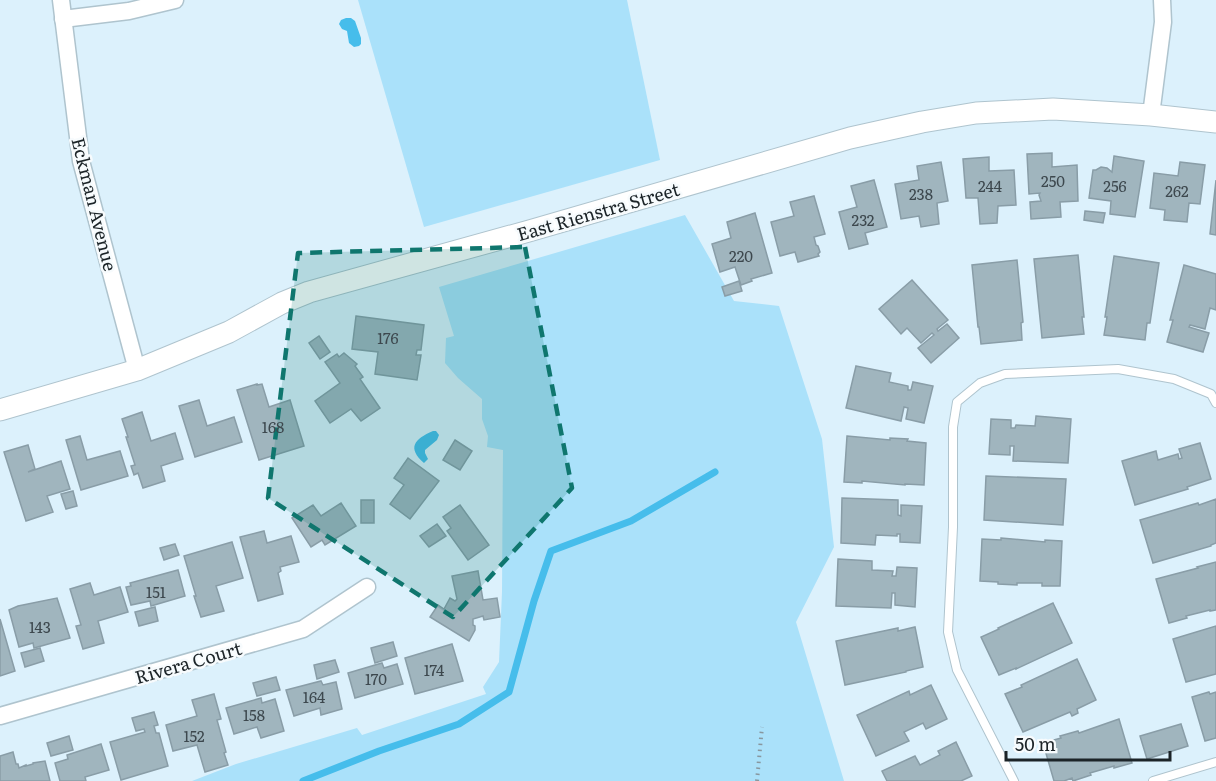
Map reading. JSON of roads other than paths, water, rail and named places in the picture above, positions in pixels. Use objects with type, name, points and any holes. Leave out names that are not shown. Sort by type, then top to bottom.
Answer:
[{"type":"street","name":"Eckman Avenue","points":[[60,0],[81,161],[137,370]]},
{"type":"street","points":[[63,19],[129,11],[175,0]]},
{"type":"street","points":[[1151,115],[1163,22],[1162,0]]},
{"type":"street","name":"East Rienstra Street","points":[[0,410],[137,370],[229,332],[282,303],[309,292],[850,138],[922,122],[976,114],[1053,109],[1151,115],[1216,122]]},
{"type":"street","name":"Rivera Court","points":[[0,716],[303,629],[367,587]]},
{"type":"lane","points":[[1014,781],[957,670],[948,632],[953,427],[957,402],[980,383],[1005,374],[1118,369],[1174,379],[1211,394],[1216,403]]},
{"type":"lane","points":[[1153,781],[1216,762]]},
{"type":"water","points":[[346,18],[355,21],[361,38],[359,46],[354,47],[349,43],[347,31],[339,24]]},
{"type":"water","points":[[433,431],[439,435],[437,440],[425,450],[428,459],[424,463],[416,453],[415,444],[421,437]]},
{"type":"waterway","points":[[303,781],[379,751],[459,724],[509,692],[534,601],[551,551],[631,521],[715,472]]}]
